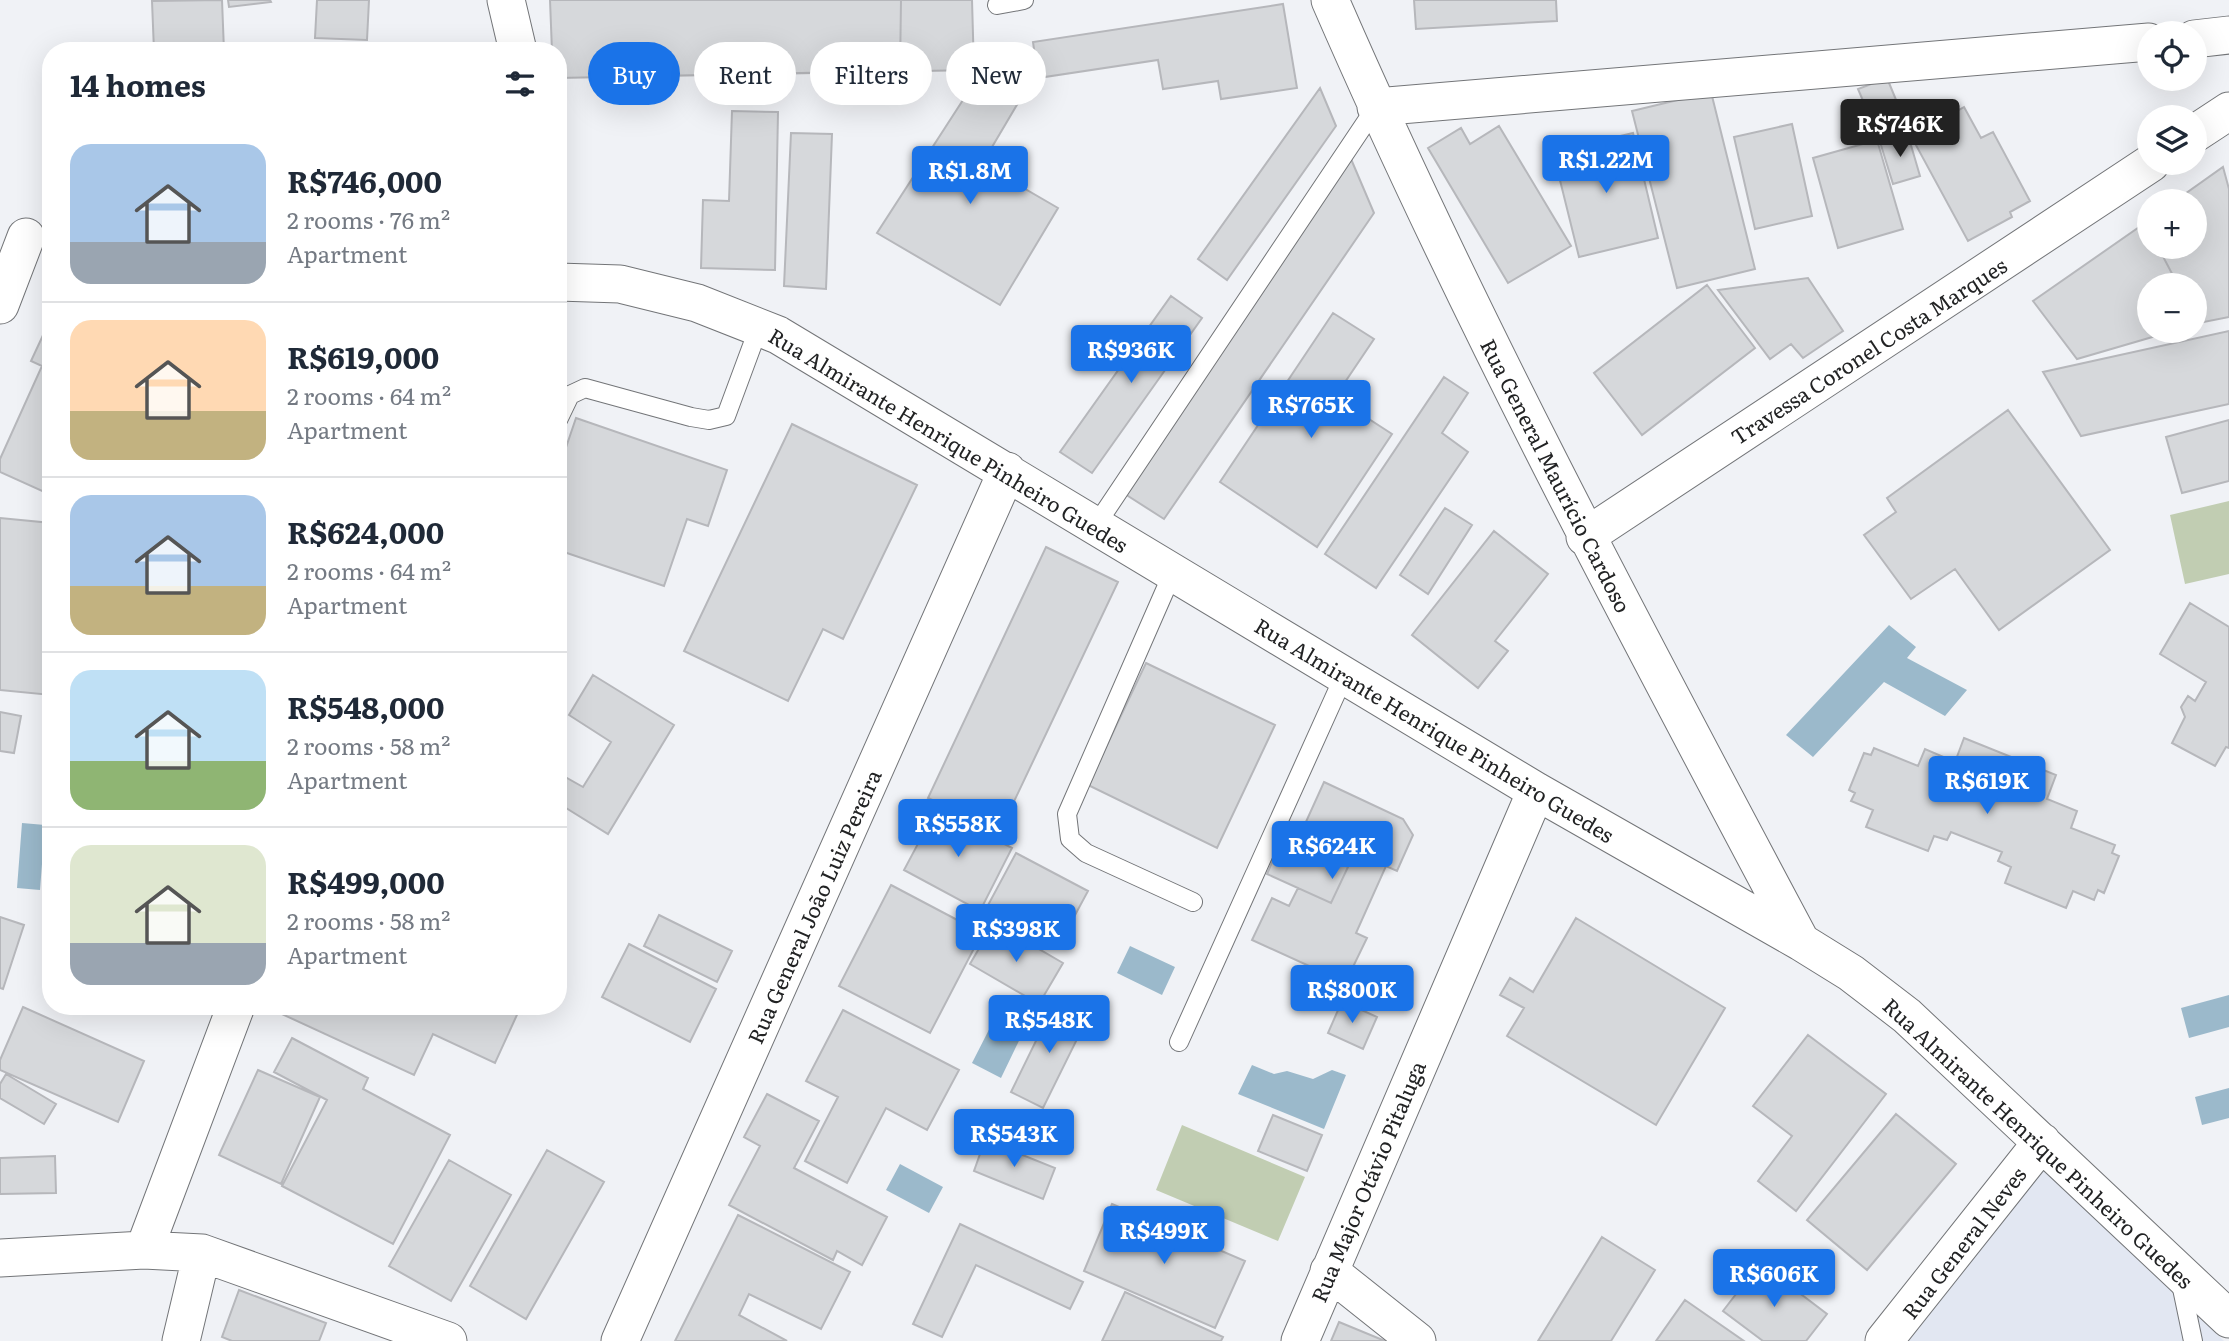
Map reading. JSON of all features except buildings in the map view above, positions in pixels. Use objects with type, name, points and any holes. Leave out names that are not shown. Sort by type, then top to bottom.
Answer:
[{"type":"street","points":[[506,0],[516,42]]},
{"type":"street","name":"Rua General Maurício Cardoso","points":[[1330,0],[1376,107],[1585,537],[1801,942]]},
{"type":"street","points":[[2207,38],[2229,35]]},
{"type":"street","points":[[1376,107],[2137,43]]},
{"type":"street","points":[[2207,125],[2229,111]]},
{"type":"street","name":"Travessa Coronel Costa Marques","points":[[1585,537],[2137,172]]},
{"type":"street","points":[[0,304],[26,237]]},
{"type":"street","name":"Rua Almirante Henrique Pinheiro Guedes","points":[[567,282],[620,284],[696,303],[778,335],[1536,791],[1851,973],[1907,1016],[2229,1319]]},
{"type":"street","name":"Rua General João Luiz Pereira","points":[[620,1341],[1007,471]]},
{"type":"street","name":"Rua Major Otávio Pitaluga","points":[[1300,1341],[1536,791]]},
{"type":"street","points":[[144,1250],[233,1015]]},
{"type":"street","name":"Rua General Neves","points":[[1884,1341],[2042,1142]]},
{"type":"street","points":[[0,1258],[144,1250],[202,1254],[448,1341]]},
{"type":"street","points":[[181,1341],[202,1254]]},
{"type":"street","points":[[1329,1270],[1416,1341]]},
{"type":"lane","points":[[997,5],[1024,0]]},
{"type":"lane","points":[[1096,525],[1376,107]]},
{"type":"lane","points":[[567,401],[570,395],[585,388],[691,417],[709,420],[726,416],[759,327]]},
{"type":"lane","points":[[1173,572],[1067,814],[1070,839],[1086,853],[1193,902]]},
{"type":"lane","points":[[1179,1042],[1344,676]]},
{"type":"lane","points":[[2179,1274],[2193,1341]]},
{"type":"shaded area","points":[[2043,1165],[2224,1341],[1905,1341]]},
{"type":"green space","points":[[2229,501],[2229,574],[2185,584],[2170,515]]},
{"type":"green space","points":[[1182,1125],[1305,1177],[1278,1241],[1156,1190]]},
{"type":"water","points":[[1889,625],[1916,647],[1907,658],[1967,690],[1945,716],[1884,682],[1813,757],[1786,735]]},
{"type":"water","points":[[22,823],[42,825],[40,890],[17,888]]},
{"type":"water","points":[[1130,946],[1175,967],[1162,995],[1117,973]]},
{"type":"water","points":[[2229,995],[2229,1027],[2189,1038],[2181,1008]]},
{"type":"water","points":[[1001,1006],[1029,1020],[1001,1078],[972,1063]]},
{"type":"water","points":[[1252,1065],[1274,1074],[1287,1071],[1313,1079],[1332,1070],[1346,1075],[1324,1129],[1238,1094]]},
{"type":"water","points":[[2229,1088],[2229,1118],[2202,1125],[2195,1097]]},
{"type":"water","points":[[900,1164],[943,1187],[929,1213],[886,1190]]}]
